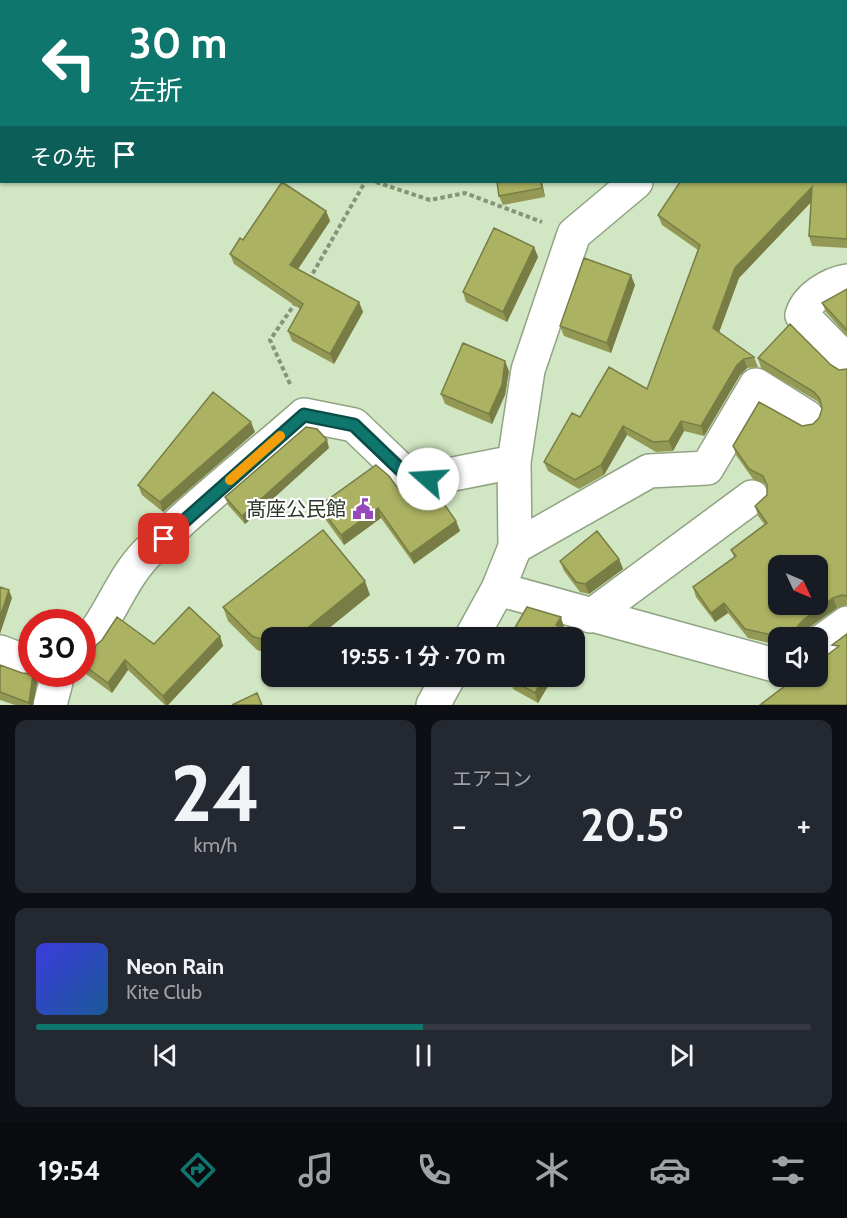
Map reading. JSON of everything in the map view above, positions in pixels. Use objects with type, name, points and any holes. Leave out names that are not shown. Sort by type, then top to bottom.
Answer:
[{"type":"street","points":[[477,627],[498,589],[515,547],[514,462],[528,370],[574,234],[635,183]]},
{"type":"street","points":[[847,281],[835,283],[805,305],[802,315],[847,361]]},
{"type":"street","points":[[515,547],[649,471],[707,468],[756,385],[807,417]]},
{"type":"street","points":[[96,634],[123,581],[146,554],[304,415],[354,425],[401,470],[428,479],[514,462]]},
{"type":"street","points":[[591,616],[752,497]]},
{"type":"street","points":[[498,589],[768,663]]},
{"type":"street","points":[[828,637],[847,623]]},
{"type":"street","points":[[0,652],[18,659]]},
{"type":"street","points":[[50,705],[54,687]]},
{"type":"street","points":[[433,705],[443,687]]},
{"type":"path","points":[[307,283],[364,183]]},
{"type":"path","points":[[379,183],[430,200],[465,193],[574,234]]},
{"type":"path","points":[[301,294],[270,340],[304,415]]},
{"type":"building","points":[[281,183],[326,211],[290,265],[359,302],[330,354],[288,331],[303,304],[230,254],[240,238],[243,240]]},
{"type":"building","points":[[497,183],[541,183],[542,188],[499,196]]},
{"type":"building","points":[[679,183],[847,183],[847,239],[809,236],[812,187],[735,268],[713,328],[754,357],[744,359],[737,365],[701,426],[681,421],[669,441],[653,442],[623,426],[601,465],[575,480],[544,462],[572,413],[580,417],[609,367],[647,389],[700,245],[658,215]]},
{"type":"building","points":[[494,228],[534,247],[503,312],[463,292]]},
{"type":"building","points":[[584,258],[631,275],[607,343],[560,326]]},
{"type":"building","points":[[847,289],[847,330],[822,303]]},
{"type":"building","points":[[790,324],[831,365],[839,370],[847,369],[847,596],[842,595],[828,602],[828,555],[768,555],[768,615],[810,615],[797,627],[768,627],[768,634],[745,629],[724,603],[711,613],[693,587],[736,556],[731,550],[767,523],[755,506],[767,495],[767,485],[763,476],[749,469],[733,446],[759,402],[802,426],[813,424],[819,418],[822,409],[820,399],[814,392],[758,358]]},
{"type":"building","points":[[463,343],[505,361],[502,385],[489,414],[441,394]]},
{"type":"building","points":[[213,392],[251,422],[160,502],[138,485]]},
{"type":"building","points":[[306,427],[317,429],[327,440],[242,516],[225,497]]},
{"type":"building","points":[[376,465],[389,476],[409,504],[432,487],[456,521],[410,554],[378,508],[341,535],[319,506]]},
{"type":"building","points":[[323,530],[365,581],[309,627],[261,627],[261,639],[252,636],[223,607]]},
{"type":"building","points":[[597,531],[619,559],[585,584],[576,582],[560,561]]},
{"type":"building","points":[[0,587],[9,590],[0,617]]},
{"type":"building","points":[[189,607],[220,636],[163,696],[125,660],[108,683],[96,674],[96,645],[117,617],[154,644]]},
{"type":"building","points":[[527,607],[561,617],[556,625],[560,627],[515,627]]},
{"type":"building","points":[[847,634],[847,705],[760,705],[784,687],[828,687],[828,654],[839,646],[832,645]]},
{"type":"building","points":[[0,665],[18,672],[18,687],[31,687],[29,703],[0,692]]},
{"type":"building","points":[[524,687],[538,687],[535,693]]},
{"type":"building","points":[[257,693],[262,705],[232,705]]},
{"type":"slow traffic","points":[[230,480],[280,436]]},
{"type":"place","name":"髙座公民館","points":[[363,509]]},
{"type":"route","points":[[164,539],[304,415],[354,425],[401,470],[428,479]]}]
